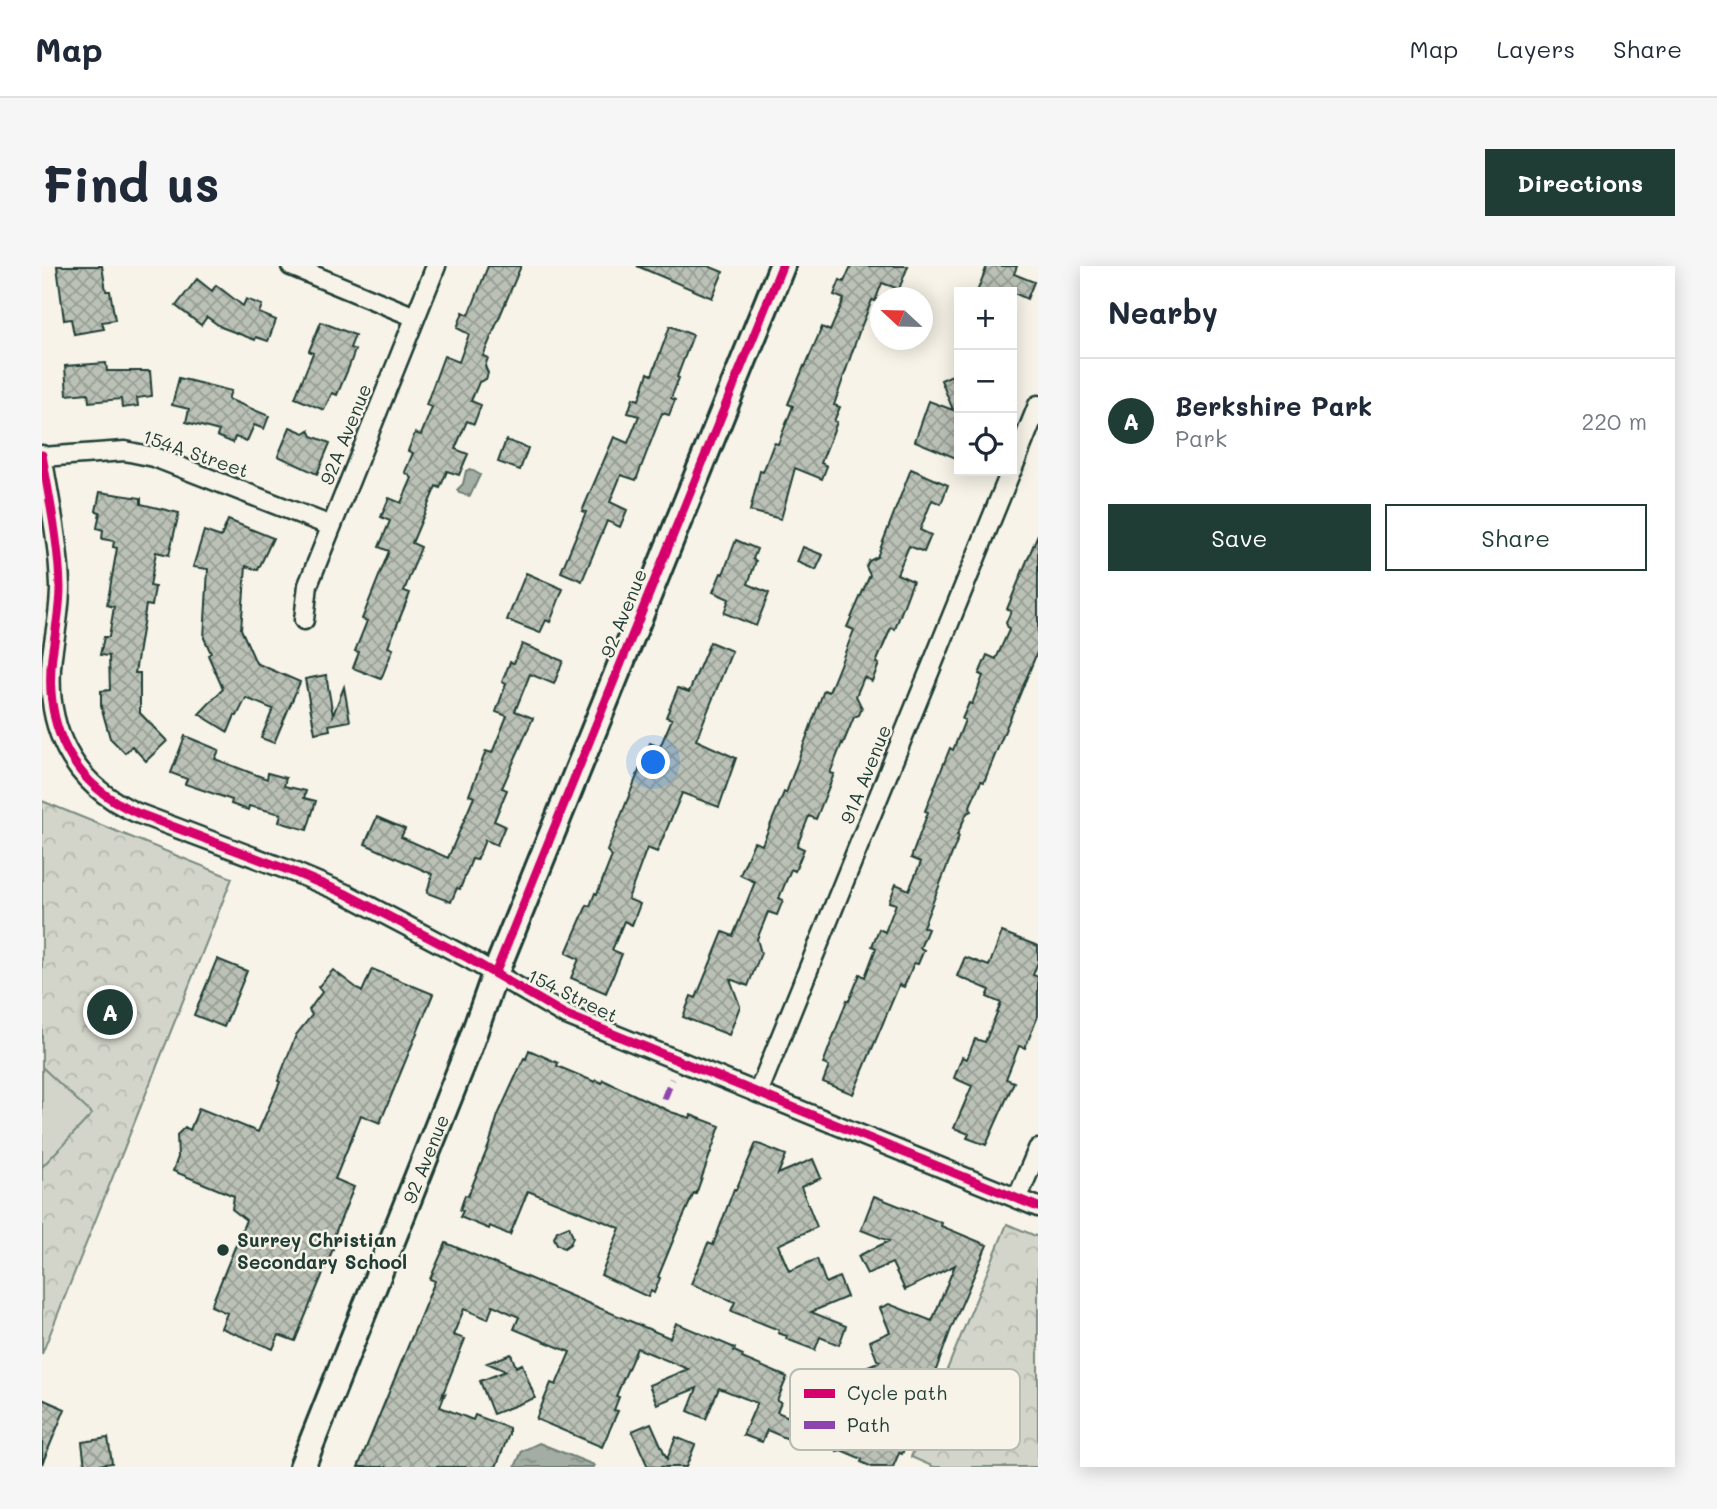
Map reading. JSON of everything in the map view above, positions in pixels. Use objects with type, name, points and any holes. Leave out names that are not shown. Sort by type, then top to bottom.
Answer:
[{"type":"street","points":[[291,266],[415,317]]},
{"type":"street","name":"92A Avenue","points":[[304,620],[308,585],[436,266]]},
{"type":"street","name":"92 Avenue","points":[[302,1467],[463,1063],[495,974],[782,266]]},
{"type":"street","name":"91A Avenue","points":[[1017,458],[1038,405]]},
{"type":"street","name":"154A Street","points":[[42,456],[125,451],[154,457],[331,526]]},
{"type":"street","name":"154 Street","points":[[42,456],[60,586],[51,693],[54,717],[61,740],[74,763],[96,786],[125,807],[346,894],[564,1014],[1038,1207]]},
{"type":"street","name":"91A Avenue","points":[[758,1093],[1010,476]]},
{"type":"street","points":[[1017,1199],[1038,1149]]},
{"type":"green space","points":[[42,801],[232,878],[42,1354]]},
{"type":"green space","points":[[42,1067],[92,1114],[42,1167]]},
{"type":"green space","points":[[1007,1224],[1038,1237],[1038,1467],[934,1467],[911,1457],[914,1450],[1020,1450],[1020,1369],[947,1369]]},
{"type":"water","points":[[470,469],[480,475],[470,496],[457,490],[463,484],[466,471]]},
{"type":"water","points":[[539,1443],[594,1467],[515,1467],[522,1451]]},
{"type":"building","points":[[57,266],[102,266],[115,320],[102,322],[104,329],[74,334],[71,319],[64,320]]},
{"type":"building","points":[[488,266],[521,266],[483,356],[488,358],[485,366],[488,373],[486,379],[479,382],[471,401],[481,405],[474,424],[467,421],[455,449],[468,454],[459,475],[447,471],[440,488],[436,486],[412,543],[421,547],[404,591],[410,593],[388,647],[393,649],[381,679],[353,668],[359,652],[355,651],[367,621],[362,619],[389,551],[379,547],[390,521],[381,517],[389,498],[401,503],[412,478],[405,472],[413,453],[408,451],[415,433],[421,435],[432,407],[426,405],[444,356],[459,362],[469,334],[457,328],[463,312],[469,315]]},
{"type":"building","points":[[637,266],[708,266],[723,272],[712,298]]},
{"type":"building","points":[[851,266],[908,266],[900,287],[882,283],[880,287],[870,287],[870,305],[834,405],[840,407],[821,463],[827,466],[822,479],[795,468],[781,519],[750,511],[760,471],[763,472],[774,443],[778,444],[793,406],[788,404],[804,366],[822,327],[830,331],[844,299],[834,295],[840,280],[844,282]]},
{"type":"building","points":[[987,266],[1017,266],[1014,274],[1034,282],[1027,299],[1017,294],[1017,287],[979,287]]},
{"type":"building","points":[[197,279],[212,291],[216,285],[243,306],[246,299],[262,305],[259,313],[276,320],[268,341],[256,337],[255,340],[221,327],[207,317],[201,325],[176,306]]},
{"type":"building","points":[[321,322],[355,335],[350,348],[355,350],[349,367],[337,395],[332,393],[324,410],[295,398],[313,353],[309,351]]},
{"type":"building","points":[[670,326],[693,335],[671,398],[675,400],[669,415],[662,413],[636,480],[621,475],[610,502],[627,510],[620,527],[607,521],[582,581],[561,572],[586,512],[582,511],[614,437],[628,443],[639,416],[628,413],[633,398],[639,400],[648,373],[652,375]]},
{"type":"building","points":[[106,363],[107,371],[150,371],[152,396],[137,398],[138,406],[122,408],[121,399],[89,402],[88,393],[67,395],[65,366]]},
{"type":"building","points":[[954,374],[954,457],[915,441],[929,401],[953,410],[941,380]]},
{"type":"building","points":[[179,378],[231,391],[228,399],[269,416],[264,429],[254,425],[247,441],[235,437],[233,443],[217,436],[219,431],[186,422],[189,409],[172,405]]},
{"type":"building","points":[[290,427],[304,433],[309,430],[312,436],[330,443],[317,474],[278,456]]},
{"type":"building","points":[[506,440],[528,448],[520,470],[498,462]]},
{"type":"building","points":[[911,469],[948,485],[941,504],[932,500],[920,530],[931,535],[924,552],[909,546],[897,574],[913,581],[895,629],[891,628],[876,663],[879,664],[872,681],[864,677],[856,696],[862,708],[859,715],[854,717],[842,743],[830,773],[834,774],[816,819],[809,816],[797,846],[804,849],[795,871],[791,869],[779,898],[783,900],[777,915],[768,912],[757,939],[761,953],[748,986],[730,979],[740,1006],[729,1035],[683,1017],[691,996],[696,998],[723,932],[733,936],[755,882],[740,875],[754,842],[762,845],[784,792],[786,793],[824,690],[829,692],[854,630],[847,627],[870,575],[866,567],[869,561],[877,557]]},
{"type":"building","points":[[100,492],[141,498],[141,504],[179,513],[169,555],[156,552],[150,586],[155,587],[152,606],[146,605],[135,673],[140,673],[140,713],[167,741],[146,761],[132,746],[125,753],[110,738],[101,706],[101,691],[110,690],[109,656],[100,655],[104,637],[109,637],[114,607],[107,605],[117,548],[113,547],[114,541],[102,539],[103,530],[97,528],[100,512],[96,511]]},
{"type":"building","points":[[228,520],[273,538],[258,570],[246,566],[241,629],[256,663],[300,682],[274,743],[261,738],[273,709],[246,698],[228,732],[199,714],[223,689],[208,655],[211,653],[204,638],[208,569],[193,567],[204,531],[221,537]]},
{"type":"building","points":[[1038,534],[1038,650],[984,782],[981,781],[970,806],[971,811],[967,813],[957,835],[959,836],[923,927],[928,929],[920,948],[924,950],[918,964],[914,963],[904,987],[899,985],[853,1094],[823,1082],[829,1066],[823,1064],[847,1000],[849,1001],[860,974],[865,977],[876,948],[872,946],[879,929],[885,932],[896,904],[889,902],[896,884],[909,890],[921,862],[911,858],[928,812],[925,811],[950,748],[953,750],[969,703],[972,704],[983,676],[979,674],[987,655],[996,659],[1009,630],[1006,623],[1011,611],[1007,609]]},
{"type":"building","points":[[736,540],[757,549],[748,584],[769,593],[756,626],[724,613],[729,599],[713,592]]},
{"type":"building","points":[[803,547],[823,555],[816,570],[797,562]]},
{"type":"building","points":[[526,573],[563,589],[550,622],[546,620],[540,633],[507,620]]},
{"type":"building","points":[[710,642],[732,651],[696,740],[736,758],[719,807],[682,793],[657,852],[647,848],[628,899],[640,904],[632,925],[624,921],[612,950],[622,954],[606,993],[571,978],[579,959],[566,953],[587,905],[590,906],[595,893],[597,894],[612,856],[607,851],[650,743],[660,747],[672,719],[666,717],[678,688],[689,692]]},
{"type":"building","points":[[522,644],[563,661],[554,684],[530,674],[515,711],[533,718],[502,788],[507,790],[494,821],[505,826],[497,845],[485,840],[477,860],[472,859],[460,889],[457,888],[451,902],[427,893],[432,874],[365,844],[377,817],[405,829],[401,837],[448,858],[474,797],[469,795],[486,751],[492,753],[507,716],[496,712],[506,684],[502,682],[510,662],[514,663]]},
{"type":"building","points":[[326,675],[333,715],[344,687],[350,721],[329,725],[330,730],[315,733],[305,679]]},
{"type":"building","points":[[185,736],[219,750],[215,759],[267,779],[268,773],[286,778],[284,786],[306,791],[304,798],[316,801],[307,830],[279,822],[281,814],[249,806],[248,810],[231,804],[232,800],[185,784],[187,779],[171,773]]},
{"type":"building","points":[[1002,932],[1038,946],[1038,962],[1033,975],[1038,977],[1038,1016],[1025,1048],[1019,1046],[1006,1079],[1014,1082],[986,1145],[967,1138],[969,1134],[954,1128],[972,1086],[954,1078],[962,1057],[967,1059],[975,1039],[985,1042],[1001,1003],[987,997],[990,990],[957,976],[965,957],[989,966]]},
{"type":"building","points":[[217,959],[247,971],[224,1027],[194,1015]]},
{"type":"building","points":[[372,969],[433,994],[380,1123],[361,1115],[335,1179],[354,1187],[329,1248],[333,1249],[295,1341],[279,1335],[273,1349],[221,1328],[227,1313],[211,1306],[246,1220],[232,1209],[234,1196],[173,1171],[178,1157],[177,1135],[185,1127],[190,1130],[199,1108],[258,1132],[280,1082],[278,1081],[296,1035],[312,1015],[309,1010],[322,992],[318,987],[333,970],[362,992]]},
{"type":"building","points":[[529,1050],[558,1063],[557,1066],[595,1082],[596,1080],[602,1083],[603,1080],[671,1112],[690,1118],[691,1115],[720,1126],[696,1194],[694,1193],[679,1226],[654,1293],[651,1291],[648,1297],[601,1275],[620,1228],[528,1191],[510,1235],[460,1217],[465,1195],[468,1196],[498,1115]]},
{"type":"building","points":[[756,1143],[786,1155],[778,1174],[813,1159],[821,1178],[801,1187],[817,1227],[778,1245],[789,1271],[817,1259],[826,1283],[839,1277],[847,1297],[811,1312],[846,1326],[839,1345],[820,1337],[815,1350],[786,1339],[787,1336],[778,1333],[779,1330],[731,1311],[735,1302],[691,1284],[708,1243],[713,1245],[734,1189],[736,1190]]},
{"type":"building","points":[[874,1196],[942,1223],[941,1226],[987,1245],[936,1369],[861,1369],[880,1361],[877,1360],[870,1341],[890,1332],[880,1308],[889,1304],[932,1321],[955,1265],[905,1290],[892,1263],[867,1274],[858,1256],[889,1241],[861,1230]]},
{"type":"building","points":[[569,1226],[573,1237],[570,1244],[564,1248],[557,1244],[554,1238],[557,1231]]},
{"type":"building","points":[[446,1243],[670,1338],[676,1323],[735,1348],[734,1351],[743,1355],[742,1358],[787,1377],[777,1401],[781,1403],[777,1412],[790,1417],[788,1439],[767,1430],[762,1442],[743,1435],[757,1403],[719,1388],[706,1419],[688,1411],[697,1388],[657,1404],[649,1385],[688,1369],[637,1348],[616,1396],[619,1397],[614,1410],[618,1411],[602,1447],[536,1419],[551,1383],[556,1385],[570,1352],[514,1329],[519,1317],[493,1305],[488,1319],[464,1309],[453,1335],[465,1339],[440,1407],[473,1420],[475,1415],[509,1428],[496,1467],[358,1467],[435,1281],[430,1279]]},
{"type":"building","points":[[511,1354],[516,1367],[522,1364],[535,1398],[493,1414],[480,1381],[506,1371],[487,1363]]},
{"type":"building","points":[[42,1399],[65,1409],[42,1464]]},
{"type":"building","points":[[651,1423],[667,1459],[676,1437],[695,1445],[686,1467],[648,1467],[632,1431]]},
{"type":"building","points":[[108,1438],[112,1463],[85,1467],[82,1442]]},
{"type":"building","points":[[841,1450],[904,1450],[902,1454],[899,1453],[893,1467],[872,1467],[861,1462],[862,1459]]},
{"type":"marked path","points":[[664,1099],[672,1079]]},
{"type":"cycle path","points":[[495,974],[782,266]]},
{"type":"cycle path","points":[[42,455],[56,537],[60,587],[52,656],[53,706],[58,729],[79,769],[114,801],[137,813],[346,894],[468,958],[564,1014],[1038,1207]]},
{"type":"place","name":"Berkshire Park","points":[[110,1012]]},
{"type":"place","name":"Surrey Christian Secondary School","points":[[223,1250]]}]
